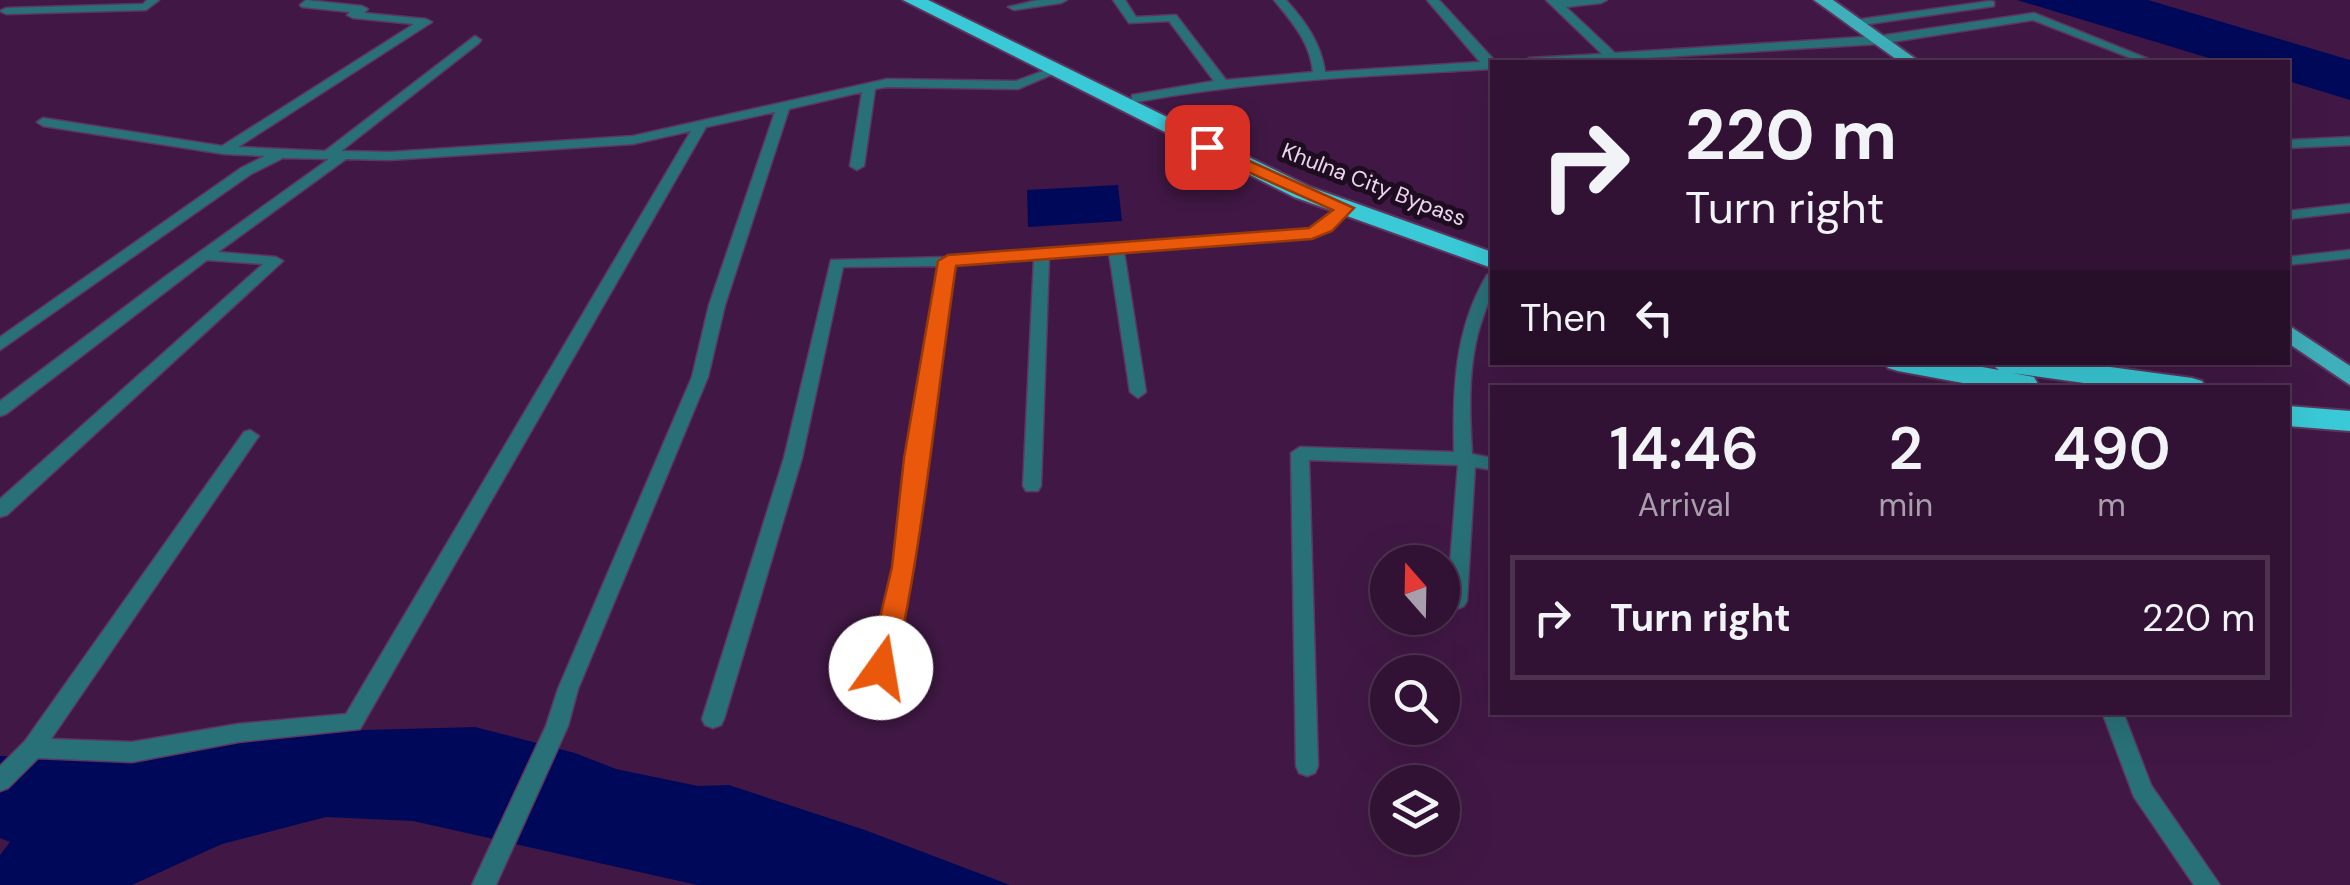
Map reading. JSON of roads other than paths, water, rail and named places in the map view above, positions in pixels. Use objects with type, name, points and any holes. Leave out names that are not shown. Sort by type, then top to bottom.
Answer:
[{"type":"highway","name":"Khulna City Bypass","points":[[912,0],[1207,147],[1345,208],[1490,259]]},
{"type":"highway","name":"Khulna City Bypass","points":[[933,0],[1302,176],[1490,243]]},
{"type":"highway","points":[[1915,365],[2025,385]]},
{"type":"highway","points":[[2024,365],[2170,385]]},
{"type":"highway","points":[[2290,398],[2350,400]]},
{"type":"highway","points":[[2290,416],[2350,420]]},
{"type":"main road","points":[[1822,0],[1908,60]]},
{"type":"main road","points":[[2290,333],[2350,377]]},
{"type":"street","points":[[6,11],[146,7],[153,0]]},
{"type":"street","points":[[224,150],[426,22],[353,15],[362,8],[306,5],[313,0]]},
{"type":"street","points":[[1014,7],[1061,0]]},
{"type":"street","points":[[1118,0],[1133,21],[1172,17],[1223,84]]},
{"type":"street","points":[[1280,0],[1297,18],[1318,52],[1318,76]]},
{"type":"street","points":[[1434,0],[1486,66]]},
{"type":"street","points":[[1555,2],[1601,0]]},
{"type":"street","points":[[1555,2],[1612,57]]},
{"type":"street","points":[[1856,23],[1990,4]]},
{"type":"street","points":[[1576,60],[1654,59],[1880,40],[2034,16],[2145,60]]},
{"type":"street","points":[[0,410],[336,154],[474,40]]},
{"type":"street","points":[[1136,98],[1223,84],[1486,66]]},
{"type":"street","points":[[42,122],[224,150],[281,154],[536,148],[633,140],[900,83],[1018,85],[1054,71]]},
{"type":"street","points":[[857,166],[869,88]]},
{"type":"street","points":[[484,885],[557,726],[568,689],[700,377],[717,305],[782,108]]},
{"type":"street","points":[[30,751],[132,752],[238,733],[352,723],[700,128]]},
{"type":"street","points":[[2291,141],[2350,141]]},
{"type":"street","points":[[0,345],[246,171],[281,154]]},
{"type":"street","points":[[713,719],[793,458],[836,263],[948,261],[1312,233],[1326,227],[1345,208]]},
{"type":"street","points":[[2290,216],[2350,208]]},
{"type":"street","points":[[1116,247],[1138,392]]},
{"type":"street","points":[[1032,486],[1042,253]]},
{"type":"street","points":[[2290,261],[2350,254]]},
{"type":"street","points":[[0,510],[276,261],[204,255]]},
{"type":"street","points":[[881,668],[904,567],[916,458],[948,261]]},
{"type":"street","points":[[1460,547],[1465,459],[1460,384],[1467,334],[1490,282]]},
{"type":"street","points":[[0,781],[30,751],[250,436]]},
{"type":"street","points":[[1307,766],[1300,452],[1465,459],[1490,464]]},
{"type":"street","points":[[2113,715],[2142,790],[2208,885]]}]
